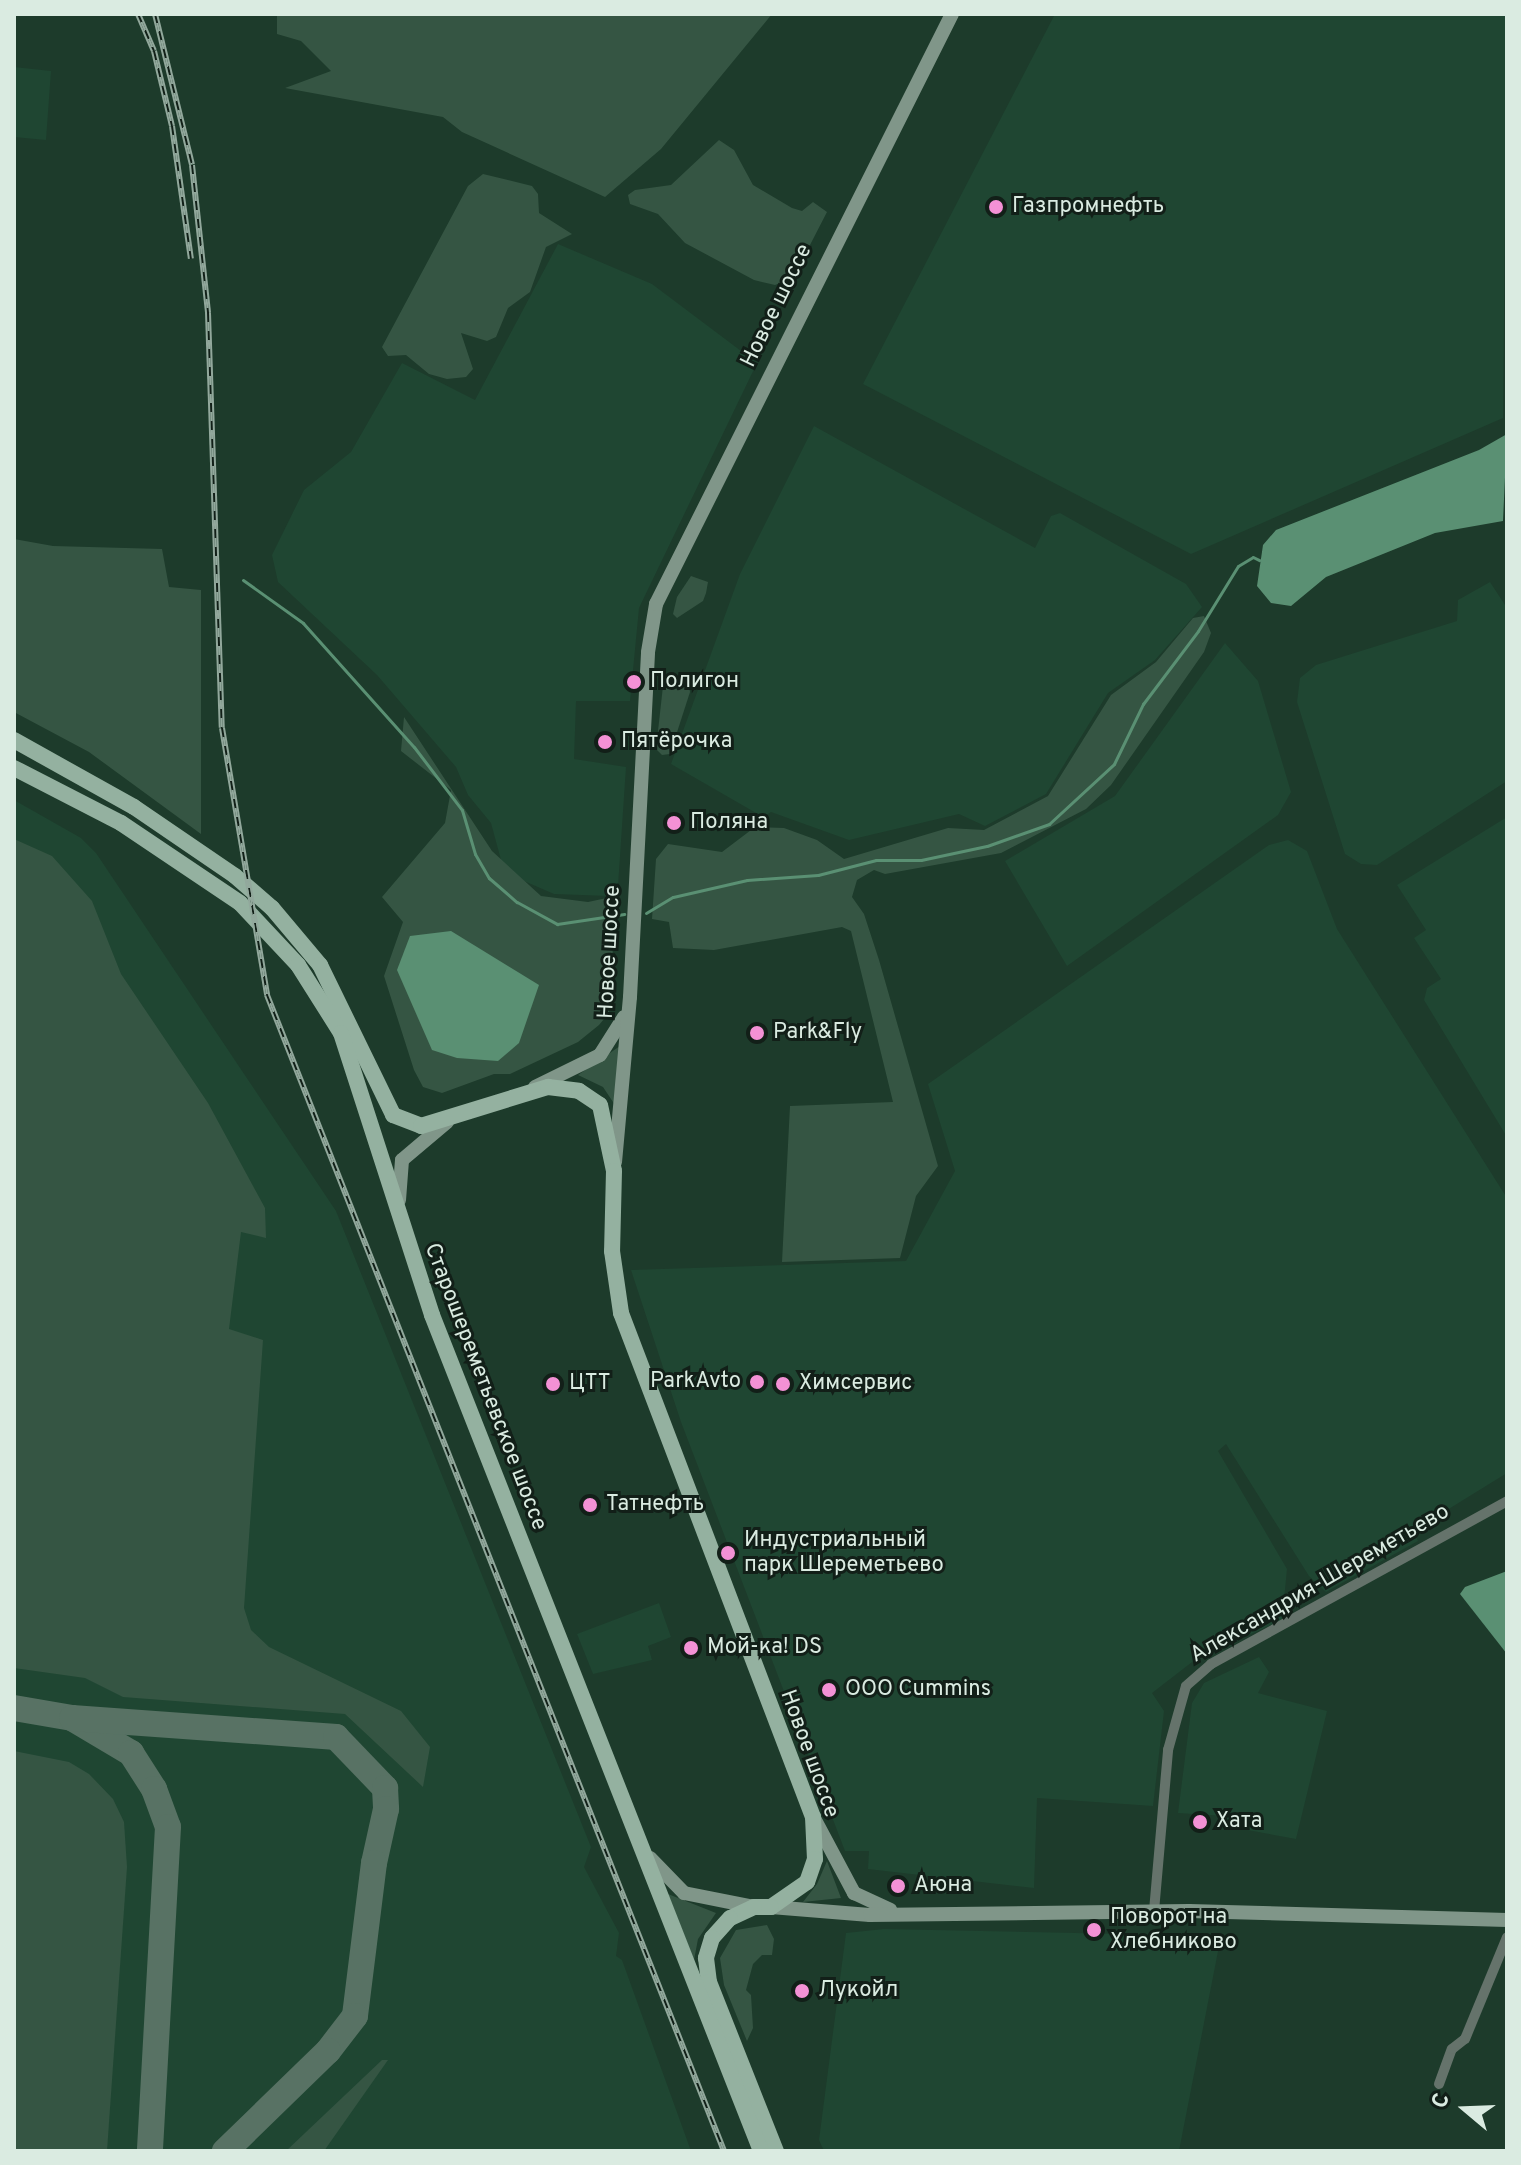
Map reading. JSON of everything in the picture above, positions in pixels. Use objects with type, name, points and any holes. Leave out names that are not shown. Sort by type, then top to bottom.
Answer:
[{"type":"main road","name":"Новое шоссе","points":[[776,2151],[709,1982],[706,1958],[720,1927],[797,1891],[813,1870],[813,1817],[630,1341],[612,1251],[614,1171],[630,997],[648,652],[656,604],[952,14]]},
{"type":"main road","points":[[14,740],[134,807],[225,868],[272,908],[320,965],[379,1095],[403,1121],[421,1126],[447,1122],[528,1090],[600,1055],[620,1030],[630,997]]},
{"type":"main road","name":"Старошереметьевское шоссе","points":[[14,768],[157,845],[240,903],[281,945],[341,1033],[432,1315],[634,1835],[761,2151]]},
{"type":"main road","points":[[528,1090],[579,1091],[600,1105],[614,1171]]},
{"type":"main road","points":[[400,1212],[398,1171],[402,1160],[447,1122]]},
{"type":"main road","points":[[813,1817],[854,1893],[898,1912]]},
{"type":"main road","points":[[634,1835],[661,1874],[684,1893],[818,1913],[1154,1911],[1507,1920]]},
{"type":"street","name":"Александрия-Шереметьево","points":[[1154,1911],[1168,1750],[1186,1686],[1211,1664],[1507,1501]]},
{"type":"street","points":[[1439,2084],[1452,2049],[1465,2039],[1507,1937]]},
{"type":"shaded area","points":[[277,14],[772,14],[661,149],[605,197],[462,132],[443,117],[285,88],[331,71],[301,41],[277,34]]},
{"type":"shaded area","points":[[1055,14],[1507,14],[1503,418],[1191,554],[863,384]]},
{"type":"shaded area","points":[[14,67],[51,71],[46,140],[14,137]]},
{"type":"shaded area","points":[[719,140],[734,150],[753,185],[792,208],[802,211],[813,202],[827,212],[793,278],[775,285],[754,280],[685,243],[658,214],[630,204],[628,195],[635,190],[671,185]]},
{"type":"shaded area","points":[[483,174],[532,186],[538,194],[539,213],[572,234],[546,247],[530,292],[508,308],[496,337],[487,341],[461,333],[473,369],[466,377],[447,379],[429,374],[406,355],[388,356],[382,347],[468,186]]},
{"type":"shaded area","points":[[558,244],[652,284],[757,363],[639,608],[630,701],[576,701],[574,759],[626,767],[618,886],[609,896],[554,894],[524,881],[501,860],[491,823],[468,795],[456,767],[377,675],[278,582],[272,555],[304,490],[351,452],[402,363],[475,400]]},
{"type":"shaded area","points":[[814,426],[1035,548],[1051,516],[1060,513],[1186,584],[1202,607],[1155,660],[1108,693],[1046,794],[985,826],[959,814],[849,840],[771,812],[763,817],[671,764],[740,574]]},
{"type":"shaded area","points":[[1507,434],[1503,521],[1435,533],[1326,577],[1291,606],[1271,603],[1257,586],[1263,545],[1276,530],[1479,450]]},
{"type":"shaded area","points":[[14,539],[53,546],[162,549],[169,587],[201,590],[201,834],[89,752],[14,712]]},
{"type":"shaded area","points":[[691,576],[708,582],[706,593],[703,601],[677,618],[673,614],[677,597]]},
{"type":"shaded area","points":[[1490,582],[1507,608],[1507,781],[1377,865],[1361,864],[1345,854],[1297,702],[1300,678],[1316,665],[1457,621],[1458,600]]},
{"type":"shaded area","points":[[1204,616],[1211,633],[1204,652],[1111,785],[1086,809],[1001,853],[885,874],[874,870],[857,880],[852,897],[864,914],[879,960],[938,1166],[916,1196],[900,1258],[782,1262],[790,1106],[893,1102],[851,931],[842,927],[714,950],[673,948],[669,922],[652,919],[656,859],[668,844],[722,852],[755,827],[784,828],[817,840],[844,859],[948,828],[984,830],[1048,796],[1111,695],[1156,662],[1193,618]]},
{"type":"shaded area","points":[[1225,643],[1258,681],[1291,792],[1278,815],[1067,966],[1005,861],[1115,796]]},
{"type":"shaded area","points":[[664,677],[689,686],[690,692],[670,754],[662,755],[656,749]]},
{"type":"shaded area","points":[[404,717],[492,851],[541,896],[588,902],[616,896],[609,1013],[599,1025],[578,1042],[510,1074],[494,1074],[442,1093],[423,1087],[414,1070],[384,976],[403,922],[382,897],[445,823],[451,790],[401,751]]},
{"type":"shaded area","points":[[14,800],[81,838],[96,853],[336,1211],[591,1847],[584,1867],[619,1933],[616,1956],[622,1960],[691,2151],[14,2151]]},
{"type":"shaded area","points":[[1507,817],[1507,1137],[1424,1000],[1427,988],[1441,979],[1414,938],[1426,930],[1397,885]]},
{"type":"shaded area","points":[[14,839],[52,856],[92,901],[121,974],[208,1103],[265,1208],[266,1238],[241,1232],[229,1329],[263,1340],[244,1608],[251,1630],[269,1647],[401,1711],[430,1747],[423,1787],[345,1714],[123,1697],[85,1678],[14,1668]]},
{"type":"shaded area","name":"Индустриальный парк Шереметьево","points":[[1288,840],[1307,851],[1337,929],[1507,1198],[1507,1473],[1413,1531],[1418,1541],[1326,1592],[1309,1576],[1226,1444],[1218,1451],[1287,1569],[1282,1620],[1196,1659],[1152,1693],[1164,1711],[1153,1806],[1037,1798],[1034,1888],[868,1869],[869,1851],[845,1851],[681,1422],[631,1270],[906,1261],[955,1171],[928,1084],[1269,845]]},
{"type":"shaded area","points":[[451,931],[539,985],[519,1043],[498,1061],[457,1058],[432,1050],[397,970],[410,936]]},
{"type":"shaded area","points":[[620,1046],[615,1105],[603,1087],[578,1075]]},
{"type":"shaded area","points":[[1507,1571],[1507,1654],[1460,1594],[1465,1587]]},
{"type":"shaded area","points":[[659,1603],[671,1637],[648,1646],[652,1660],[593,1674],[577,1634]]},
{"type":"shaded area","points":[[1259,1657],[1269,1672],[1258,1693],[1327,1711],[1296,1839],[1226,1826],[1226,1816],[1178,1813],[1192,1703],[1204,1683]]},
{"type":"shaded area","points":[[14,1751],[69,1762],[89,1774],[113,1799],[124,1822],[127,1867],[107,2151],[14,2151]]},
{"type":"shaded area","points":[[827,1861],[841,1898],[803,1902],[817,1884]]},
{"type":"shaded area","points":[[668,1894],[716,1913],[698,1939],[694,1960]]},
{"type":"shaded area","points":[[767,1925],[774,1939],[772,1955],[762,1955],[753,1964],[746,1990],[751,1995],[753,2028],[747,2041],[724,1985],[720,1958],[736,1930]]},
{"type":"shaded area","points":[[884,1929],[1221,1936],[1179,2151],[824,2151],[819,2140],[846,1933]]},
{"type":"shaded area","points":[[382,2060],[388,2060],[324,2151],[286,2151]]},
{"type":"waterway","points":[[646,913],[673,897],[747,880],[818,875],[876,860],[921,860],[987,846],[1049,824],[1114,764],[1143,704],[1198,631],[1238,566],[1253,557],[1259,560]]},
{"type":"waterway","points":[[243,580],[303,623],[414,747],[462,810],[475,854],[489,878],[517,902],[557,924],[624,914]]},
{"type":"taxiway","points":[[14,1708],[72,1718],[131,1753],[154,1789],[168,1827],[150,2151]]},
{"type":"taxiway","points":[[72,1718],[336,1737],[385,1788],[386,1809],[374,1863],[355,2016],[328,2051],[225,2151]]},
{"type":"railway","points":[[138,14],[154,51],[172,126],[191,259]]},
{"type":"railway","points":[[155,14],[192,165],[208,313],[222,728],[267,995],[724,2151]]},
{"type":"place","name":"Газпромнефть","points":[[996,207]]},
{"type":"place","name":"Полигон","points":[[634,682]]},
{"type":"place","name":"Пятёрочка","points":[[605,742]]},
{"type":"place","name":"Поляна","points":[[674,823]]},
{"type":"place","name":"Park&Fly","points":[[757,1033]]},
{"type":"place","name":"ParkAvto","points":[[757,1382]]},
{"type":"place","name":"ЦТТ","points":[[553,1384]]},
{"type":"place","name":"Химсервис","points":[[783,1384]]},
{"type":"place","name":"Татнефть","points":[[590,1505]]},
{"type":"place","name":"Индустриальный парк Шереметьево","points":[[728,1553]]},
{"type":"place","name":"Мой-ка! DS","points":[[691,1648]]},
{"type":"place","name":"OOO Cummins","points":[[829,1690]]},
{"type":"place","name":"Хата","points":[[1200,1822]]},
{"type":"place","name":"Аюна","points":[[898,1886]]},
{"type":"place","name":"Поворот на Хлебниково","points":[[1094,1930]]},
{"type":"place","name":"Лукойл","points":[[802,1991]]}]
